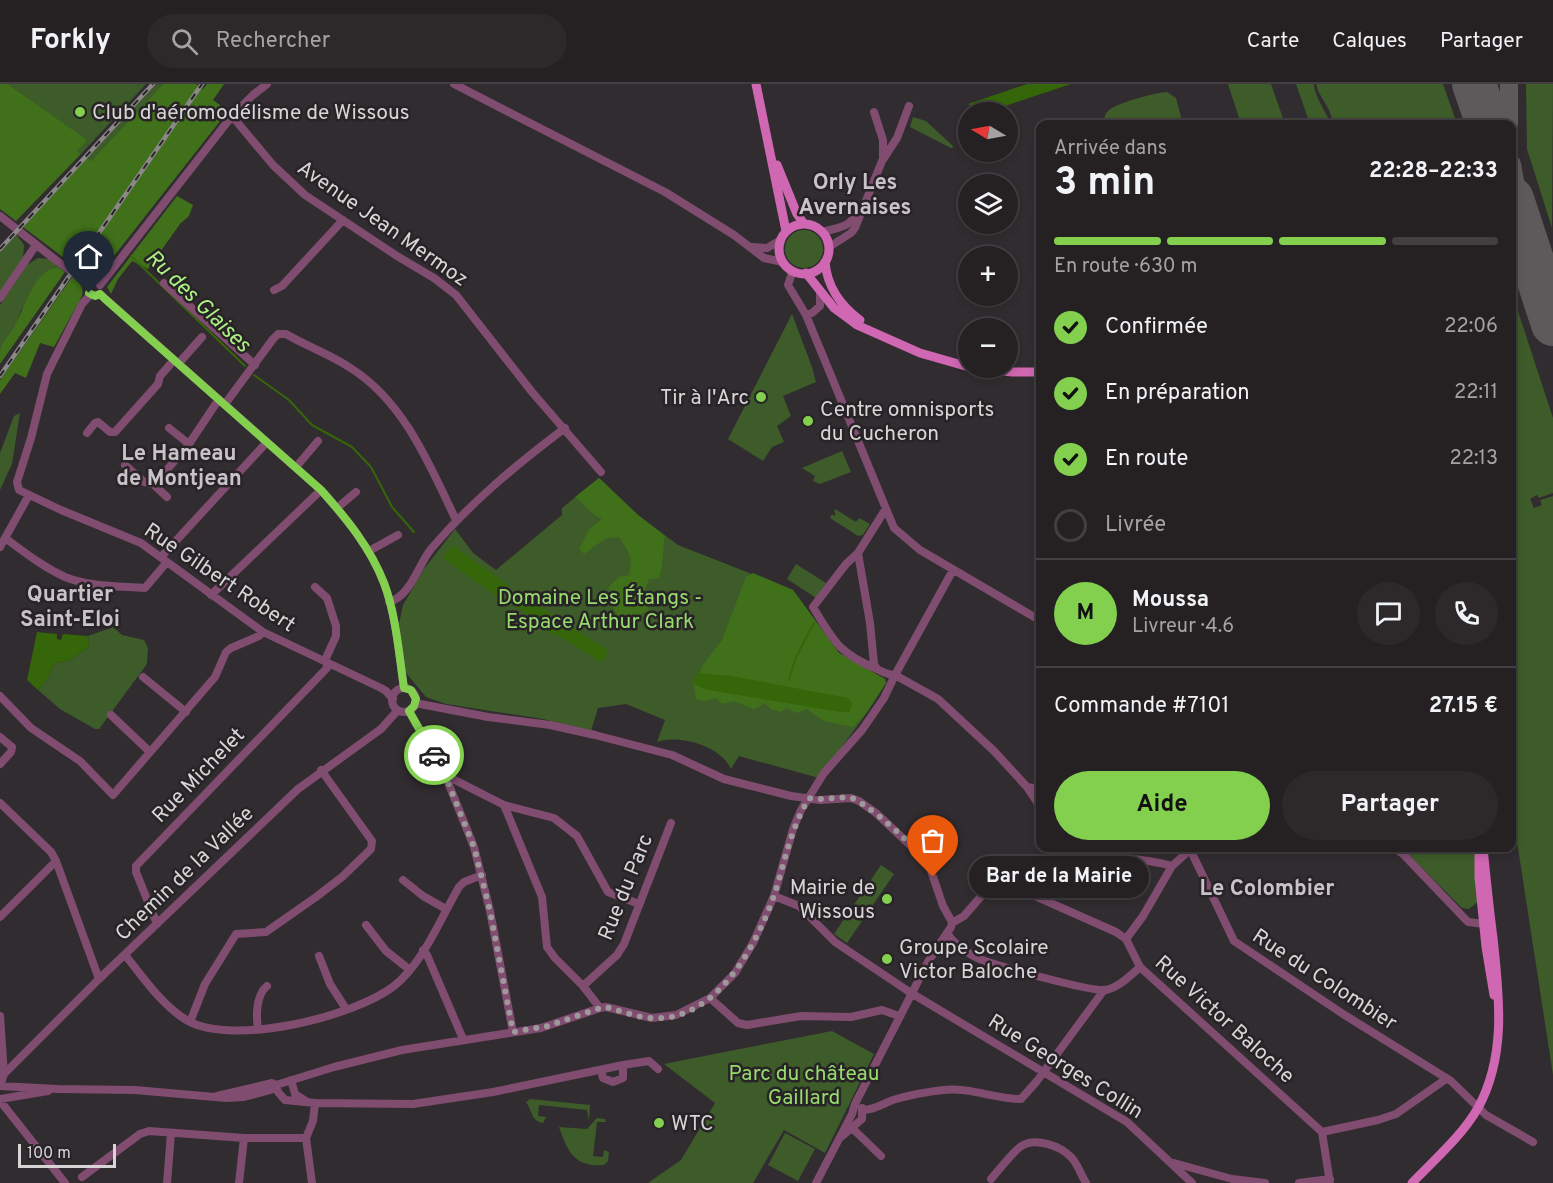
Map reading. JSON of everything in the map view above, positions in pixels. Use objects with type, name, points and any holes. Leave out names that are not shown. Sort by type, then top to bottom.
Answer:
[{"type":"main road","points":[[756,84],[786,231]]},
{"type":"main road","points":[[768,143],[793,205],[804,224]]},
{"type":"main road","points":[[825,262],[817,270],[806,273],[795,272],[783,262],[780,251],[781,240],[786,231],[804,224],[811,225],[822,232],[829,247],[825,262],[828,279],[841,302],[853,315],[878,334]]},
{"type":"main road","points":[[806,273],[837,312],[857,325],[920,353],[958,364]]},
{"type":"main road","points":[[1018,372],[1036,372]]},
{"type":"main road","points":[[1479,852],[1479,877],[1499,997]]},
{"type":"main road","points":[[1412,1183],[1458,1135],[1478,1107],[1488,1087],[1493,1067],[1499,1034],[1499,997],[1483,852]]},
{"type":"main road","points":[[1490,911],[1486,924],[1488,971],[1496,1006],[1499,1034]]},
{"type":"street","points":[[90,295],[95,296],[100,290],[232,116],[252,95],[267,84]]},
{"type":"street","points":[[454,84],[665,192],[751,247],[764,258],[783,262]]},
{"type":"street","points":[[829,247],[855,228],[882,161],[897,138],[909,106]]},
{"type":"street","points":[[874,112],[882,137],[884,151],[882,161]]},
{"type":"street","name":"Avenue Jean Mermoz","points":[[232,116],[291,183],[305,195],[434,278],[456,295],[532,392],[601,472]]},
{"type":"street","points":[[882,137],[892,134],[900,125]]},
{"type":"street","points":[[822,232],[852,222],[868,195]]},
{"type":"street","points":[[0,216],[90,285]]},
{"type":"street","points":[[274,290],[282,286],[343,220]]},
{"type":"street","points":[[751,247],[767,248],[781,240]]},
{"type":"street","points":[[0,298],[36,245]]},
{"type":"street","points":[[795,272],[788,285],[806,315],[894,528],[920,550],[1036,618]]},
{"type":"street","points":[[90,285],[95,283],[177,361],[321,490],[337,508],[369,551],[383,580],[404,688]]},
{"type":"street","points":[[164,283],[255,365]]},
{"type":"street","points":[[90,285],[88,289],[90,295]]},
{"type":"street","points":[[806,315],[820,306],[820,291]]},
{"type":"street","points":[[0,547],[28,495],[19,490],[17,482],[31,438],[42,389],[53,359],[82,304],[90,295]]},
{"type":"street","points":[[154,485],[255,365],[273,339],[282,333],[340,362],[360,375],[387,398],[412,434],[435,475],[456,520]]},
{"type":"street","points":[[87,433],[94,423],[98,422],[110,432],[115,432],[158,384],[160,376],[202,337]]},
{"type":"street","points":[[169,428],[189,444]]},
{"type":"street","points":[[389,602],[402,596],[429,552],[456,520],[520,462],[565,429]]},
{"type":"street","points":[[296,467],[318,441]]},
{"type":"street","points":[[5,538],[46,567],[67,577],[96,585],[145,588],[164,559],[267,442]]},
{"type":"street","points":[[125,465],[144,482],[154,485],[167,496]]},
{"type":"street","points":[[211,595],[321,490]]},
{"type":"street","points":[[337,508],[356,492]]},
{"type":"street","name":"Rue Gilbert Robert","points":[[28,495],[132,539],[164,559],[263,632],[381,688],[393,699]]},
{"type":"street","points":[[885,510],[858,553],[846,564],[813,607],[835,643],[847,655],[888,675],[895,675],[938,699],[994,751],[1027,787],[1036,800]]},
{"type":"street","points":[[369,551],[398,535]]},
{"type":"street","points":[[858,553],[870,623],[874,664],[877,669]]},
{"type":"street","points":[[2,1086],[135,1090],[217,1096],[272,1083],[276,1085],[334,1067],[402,1050],[548,1026],[600,1008],[606,1007],[644,1017],[660,1018],[689,1010],[710,998],[735,973],[744,959],[774,896],[793,829],[801,810],[824,773],[862,730],[888,692],[895,675],[953,570]]},
{"type":"street","points":[[315,587],[327,598],[336,626],[336,636],[326,658],[327,663]]},
{"type":"street","points":[[0,696],[31,728],[80,761],[113,795],[215,677],[226,652],[260,636],[263,632]]},
{"type":"street","name":"Rue Michelet","points":[[157,924],[136,872],[136,866],[327,668],[327,663]]},
{"type":"street","points":[[143,677],[186,712]]},
{"type":"street","points":[[404,688],[396,692],[393,699],[394,706],[398,710],[409,711]]},
{"type":"street","points":[[404,688],[413,693],[416,703]]},
{"type":"street","points":[[416,703],[488,717],[550,724],[595,735],[672,755],[738,784],[791,796],[820,800],[851,798],[859,801],[876,813],[928,862],[943,906],[952,923]]},
{"type":"street","points":[[409,711],[416,703]]},
{"type":"street","name":"Chemin de la Vallée","points":[[4,1074],[99,979],[298,789],[387,724],[398,710]]},
{"type":"street","points":[[409,711],[445,775],[474,847],[482,875],[513,1032]]},
{"type":"street","points":[[111,715],[150,752]]},
{"type":"street","points":[[0,737],[12,747],[11,752],[0,764]]},
{"type":"street","points":[[190,1022],[205,984],[236,934],[266,932],[342,877],[372,846],[370,838],[321,770]]},
{"type":"street","points":[[445,775],[504,805],[554,818],[577,836],[608,892],[639,904]]},
{"type":"street","points":[[1027,787],[1036,788]]},
{"type":"street","points":[[0,803],[51,852],[99,979]]},
{"type":"street","points":[[504,805],[542,897],[547,946],[555,958],[584,986],[600,1008]]},
{"type":"street","name":"Rue du Parc","points":[[584,986],[617,955],[624,944],[671,823]]},
{"type":"street","points":[[1094,852],[1156,861],[1172,866]]},
{"type":"street","points":[[816,1183],[849,1125],[860,1095],[928,960],[948,934],[952,923],[964,916],[991,885],[997,882],[1008,884],[1116,932],[1126,939],[1143,916],[1172,866],[1187,852]]},
{"type":"street","name":"Rue du Colombier","points":[[1193,852],[1234,941],[1342,1014],[1446,1079],[1486,1114],[1533,1142]]},
{"type":"street","points":[[1400,852],[1468,922],[1486,924]]},
{"type":"street","points":[[0,917],[56,861]]},
{"type":"street","points":[[125,955],[164,1002],[190,1022],[227,1031],[258,1029],[307,1021],[346,1009],[379,995],[394,985],[410,970],[459,887],[464,882],[482,875]]},
{"type":"street","points":[[403,880],[423,896],[446,909]]},
{"type":"street","name":"Rue Georges Collin","points":[[774,896],[799,906],[835,942],[911,993],[1127,1122],[1192,1183]]},
{"type":"street","points":[[366,925],[394,959],[410,970]]},
{"type":"street","points":[[948,934],[955,943],[982,960],[1078,986],[1104,990]]},
{"type":"street","name":"Rue Victor Baloche","points":[[1126,939],[1140,967],[1322,1132]]},
{"type":"street","points":[[423,950],[464,1039]]},
{"type":"street","points":[[319,957],[330,984],[346,1009]]},
{"type":"street","points":[[863,1110],[873,1110],[906,1096],[947,1090],[967,1090],[1021,1098],[1025,1096],[1104,990],[1121,983],[1140,967]]},
{"type":"street","points":[[258,1029],[261,991],[267,986]]},
{"type":"street","points":[[710,998],[738,1023],[747,1025],[801,1016],[851,1017],[882,1010],[899,1016]]},
{"type":"street","points":[[0,1016],[4,1074],[2,1086],[7,1094],[1,1098]]},
{"type":"street","points":[[276,1085],[278,1092],[285,1100],[413,1104],[493,1092],[649,1061],[658,1069]]},
{"type":"street","points":[[603,1069],[603,1078],[613,1082],[623,1078],[622,1065]]},
{"type":"street","points":[[1299,1183],[1330,1181],[1322,1132],[1396,1114],[1446,1079]]},
{"type":"street","points":[[291,1080],[295,1094],[311,1102]]},
{"type":"street","points":[[1,1098],[58,1089]]},
{"type":"street","points":[[849,1125],[862,1119],[860,1095]]},
{"type":"street","points":[[1,1098],[1,1102],[65,1183]]},
{"type":"street","points":[[311,1102],[313,1121],[306,1138],[312,1183]]},
{"type":"street","points":[[849,1125],[881,1156]]},
{"type":"street","points":[[82,1177],[140,1134],[149,1131],[244,1138],[306,1138]]},
{"type":"street","points":[[167,1183],[171,1133]]},
{"type":"street","points":[[238,1183],[244,1138]]},
{"type":"street","points":[[991,1179],[1019,1148],[1027,1143],[1035,1142],[1063,1151],[1071,1157],[1086,1183]]},
{"type":"street","points":[[1172,1163],[1232,1179],[1265,1183]]},
{"type":"green space","name":"Club d'aéromodélisme de Wissous","points":[[8,84],[146,84],[81,154],[77,151],[86,140]]},
{"type":"green space","points":[[156,84],[163,84],[91,161],[87,158]]},
{"type":"green space","points":[[1228,84],[1271,84],[1284,120],[1240,120]]},
{"type":"green space","points":[[1296,84],[1314,84],[1329,120],[1309,120]]},
{"type":"green space","points":[[1316,84],[1443,84],[1456,120],[1333,120]]},
{"type":"green space","points":[[1526,84],[1553,84],[1552,228],[1527,149]]},
{"type":"green space","points":[[1167,92],[1176,98],[1182,120],[1104,120],[1112,108]]},
{"type":"green space","points":[[913,117],[926,121],[954,147],[951,148],[910,127]]},
{"type":"green space","points":[[804,230],[818,235],[823,249],[818,263],[804,268],[790,263],[785,249],[790,235]]},
{"type":"green space","points":[[16,234],[24,245],[23,259],[0,293],[0,251]]},
{"type":"green space","points":[[38,258],[49,259],[58,267],[52,268],[21,310],[17,322],[0,350],[0,305],[27,265]]},
{"type":"green space","points":[[1516,305],[1553,418],[1553,493],[1539,498],[1537,495],[1530,499],[1534,508],[1542,505],[1540,500],[1553,496],[1553,1075],[1516,835]]},
{"type":"green space","points":[[792,314],[816,382],[783,396],[791,416],[777,426],[784,442],[772,447],[763,461],[728,439]]},
{"type":"green space","points":[[20,413],[12,464],[0,490],[0,453],[14,416]]},
{"type":"green space","points":[[842,451],[851,472],[820,484],[813,481],[815,476],[802,468]]},
{"type":"green space","name":"Domaine Les Étangs - Espace Arthur Clark","points":[[599,478],[638,515],[678,545],[793,590],[839,653],[885,679],[886,683],[869,710],[819,778],[739,756],[731,769],[726,761],[709,748],[687,741],[657,742],[665,720],[626,704],[598,708],[591,731],[543,719],[446,704],[426,697],[406,673],[399,624],[403,605],[424,569],[455,529],[473,553],[496,570],[562,515],[562,508]]},
{"type":"green space","points":[[835,509],[856,522],[859,518],[870,524],[863,535],[858,536],[830,518],[832,514],[834,516],[836,514]]},
{"type":"green space","points":[[796,564],[826,583],[816,598],[787,579]]},
{"type":"green space","points":[[113,627],[122,635],[144,640],[148,648],[147,664],[99,729],[95,729],[60,709],[38,690],[49,677],[56,663],[71,660],[89,646],[88,636]]},
{"type":"green space","points":[[1406,852],[1477,852],[1479,901],[1469,909],[1462,908]]},
{"type":"green space","points":[[881,865],[894,874],[847,943],[834,934]]},
{"type":"green space","name":"Parc du château Gaillard","points":[[832,1031],[874,1054],[825,1153],[784,1130],[753,1183],[648,1183],[681,1160],[715,1103],[664,1064]]},
{"type":"green space","points":[[530,1099],[590,1105],[589,1121],[587,1110],[539,1105],[538,1116],[546,1117],[543,1123],[539,1122],[534,1118],[526,1102]]},
{"type":"green space","points":[[597,1118],[605,1119],[606,1122],[597,1122],[593,1156],[603,1157],[604,1150],[609,1152],[608,1161],[604,1165],[585,1164],[573,1156],[559,1127],[587,1129]]},
{"type":"green space","points":[[785,1133],[815,1149],[798,1181],[768,1165]]},
{"type":"shaded area","points":[[0,84],[8,84],[87,140],[77,151],[81,154],[16,221],[0,209]]},
{"type":"shaded area","points":[[163,84],[196,84],[203,89],[207,84],[224,84],[213,100],[228,111],[99,275],[95,277],[87,275],[23,227],[87,158],[91,161]]},
{"type":"shaded area","points":[[1027,84],[1071,84],[1017,102],[974,102]]},
{"type":"shaded area","points":[[177,196],[193,205],[189,216],[180,224],[148,269],[132,261],[118,279],[111,294],[107,287]]},
{"type":"shaded area","points":[[58,267],[65,272],[0,364],[1,347],[15,325],[31,291],[43,275],[50,269]]},
{"type":"shaded area","points":[[72,277],[81,285],[82,296],[54,347],[40,343],[26,378],[15,373],[0,394],[0,380]]},
{"type":"shaded area","points":[[599,478],[638,515],[665,536],[659,578],[649,579],[643,594],[649,610],[632,619],[619,619],[611,603],[609,587],[619,577],[629,575],[631,564],[629,554],[619,537],[606,538],[584,554],[579,549],[590,528],[602,519],[575,497]]},
{"type":"shaded area","points":[[452,545],[509,586],[501,597],[443,558]]},
{"type":"shaded area","points":[[753,573],[793,590],[839,653],[885,679],[886,683],[866,713],[853,727],[824,721],[807,709],[797,713],[787,708],[781,712],[771,709],[765,703],[754,709],[734,701],[722,704],[716,698],[703,701],[696,699],[694,685],[703,665],[722,640],[746,577]]},
{"type":"shaded area","points":[[521,594],[607,650],[606,658],[601,662],[562,638],[549,633],[536,620],[517,608],[514,602],[517,595]]},
{"type":"shaded area","points":[[37,632],[57,634],[57,639],[61,640],[63,634],[88,636],[89,646],[71,660],[56,663],[49,677],[38,690],[27,680]]},
{"type":"shaded area","points":[[696,673],[732,676],[848,698],[852,703],[850,712],[708,690],[692,683]]},
{"type":"waterway","name":"Ru des Glaises","points":[[131,256],[245,366]]},
{"type":"waterway","name":"Ru des Glaises","points":[[254,375],[289,400],[312,425],[352,447],[371,467],[392,507],[414,532]]},
{"type":"waterway","points":[[789,680],[796,657],[814,623]]},
{"type":"taxiway","points":[[1509,84],[1509,120]]},
{"type":"taxiway","points":[[1516,186],[1526,242],[1553,304]]},
{"type":"runway","points":[[1474,84],[1487,120]]},
{"type":"runway","points":[[1516,211],[1553,324]]},
{"type":"railway","points":[[0,249],[153,84]]},
{"type":"railway","points":[[0,376],[202,84]]},
{"type":"way so far","points":[[434,755],[445,775],[474,847],[482,875],[513,1032],[548,1026],[593,1009],[606,1007],[644,1017],[667,1017],[689,1010],[710,998],[735,973],[753,943],[774,896],[793,829],[809,798],[820,800],[851,798],[859,801],[876,813],[928,862],[933,877]]},
{"type":"place","name":"Club d'aéromodélisme de Wissous","points":[[80,112]]},
{"type":"place","name":"Tir à l'Arc","points":[[761,397]]},
{"type":"place","name":"Centre omnisports du Cucheron","points":[[808,421]]},
{"type":"place","name":"Bar de la Mairie","points":[[933,877]]},
{"type":"place","name":"Mairie de Wissous","points":[[887,899]]},
{"type":"place","name":"Groupe Scolaire Victor Baloche","points":[[887,959]]},
{"type":"place","name":"WTC","points":[[659,1123]]},
{"type":"district","name":"Orly Les Avernaises","points":[[855,194]]},
{"type":"district","name":"Le Hameau de Montjean","points":[[179,464]]},
{"type":"district","name":"Quartier Saint-Eloi","points":[[70,606]]},
{"type":"district","name":"Le Colombier","points":[[1267,887]]},
{"type":"route","points":[[89,293],[93,296],[100,294],[321,490],[346,518],[369,551],[383,580],[404,688],[411,690],[416,699],[416,703],[409,711],[434,755]]}]
